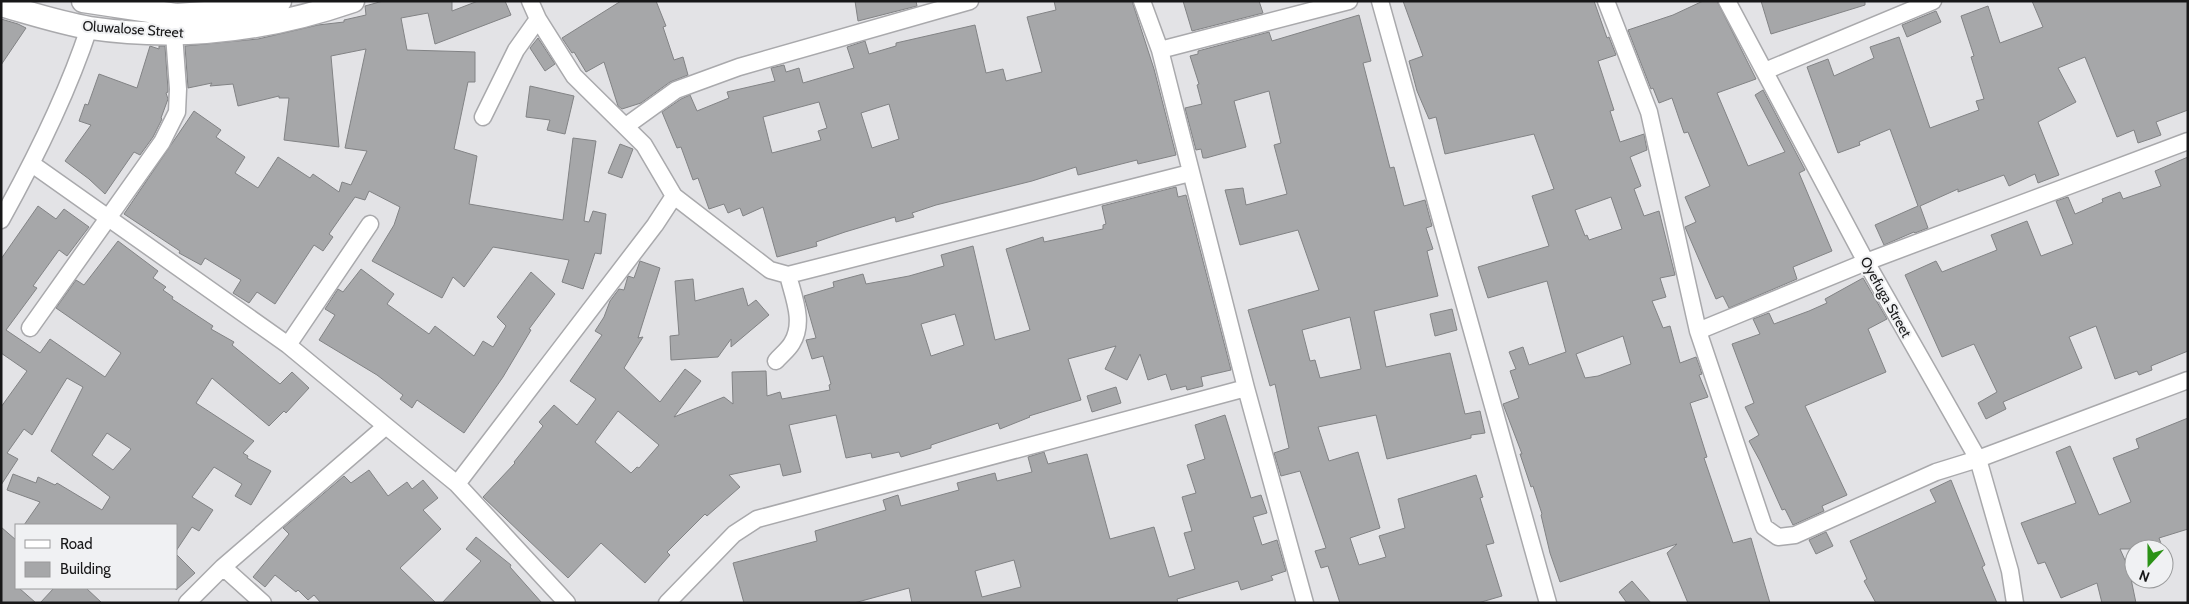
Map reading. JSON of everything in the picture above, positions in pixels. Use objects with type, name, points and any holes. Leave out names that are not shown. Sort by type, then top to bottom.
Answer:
[{"type":"street","name":"Oluwalose Street","points":[[94,2],[176,15],[234,10],[280,1]]},
{"type":"street","name":"Oluwalose Street","points":[[1,5],[89,28],[174,34],[233,30],[321,12],[353,1]]},
{"type":"street","points":[[530,1],[538,19],[574,76],[644,145],[674,196],[770,270],[788,275],[1190,173]]},
{"type":"street","points":[[626,126],[676,90],[721,73],[970,1]]},
{"type":"street","points":[[1142,1],[1160,50],[1190,173],[1302,602]]},
{"type":"street","points":[[1160,50],[1349,1]]},
{"type":"street","points":[[1380,1],[1548,603]]},
{"type":"street","points":[[1606,1],[1649,112],[1698,332],[1764,527],[1778,537],[1795,535],[1936,472],[1978,459],[2188,380]]},
{"type":"street","name":"Oyefuga Street","points":[[1727,1],[1866,262],[1978,459],[2010,571],[2015,603]]},
{"type":"street","points":[[1765,71],[1933,1]]},
{"type":"street","points":[[483,117],[516,50],[538,19]]},
{"type":"street","points":[[1,220],[32,164],[81,52],[89,28]]},
{"type":"street","points":[[30,328],[110,218],[162,142],[177,112],[178,89],[174,34]]},
{"type":"street","points":[[1698,332],[1866,262],[2188,141]]},
{"type":"street","points":[[32,164],[288,345],[457,484],[567,603]]},
{"type":"street","points":[[457,484],[656,225],[674,196]]},
{"type":"street","points":[[288,345],[370,224]]},
{"type":"street","points":[[776,361],[792,344],[798,331],[798,316],[788,275]]},
{"type":"street","points":[[667,603],[734,534],[757,519],[1246,388]]},
{"type":"street","points":[[187,603],[223,567],[386,426]]},
{"type":"street","points":[[223,567],[263,603]]},
{"type":"building","points":[[383,1],[452,1],[452,11],[478,1],[505,1],[511,15],[435,44],[428,13],[401,18],[407,50],[475,52],[475,82],[468,82],[454,149],[477,156],[469,204],[563,220],[573,138],[596,141],[584,221],[589,222],[593,211],[606,214],[601,254],[595,253],[583,289],[562,282],[569,260],[493,247],[464,287],[453,277],[442,298],[372,261],[394,225],[400,207],[369,191],[365,200],[355,197],[329,234],[333,237],[323,251],[314,245],[275,304],[257,292],[249,303],[233,293],[241,280],[205,258],[201,265],[179,253],[180,251],[124,214],[194,111],[221,130],[216,137],[245,157],[235,173],[258,188],[278,157],[310,178],[313,174],[339,192],[342,182],[351,185],[367,151],[345,148],[366,49],[331,56],[339,147],[284,140],[289,98],[279,98],[279,96],[238,106],[233,84],[210,86],[212,83],[188,88],[185,46],[258,39],[318,25],[344,22],[344,20],[366,15],[365,6]]},
{"type":"building","points":[[621,1],[656,1],[666,26],[663,27],[674,60],[683,57],[688,75],[670,82],[641,103],[622,109],[618,106],[604,62],[586,72],[574,52],[572,53],[562,38]]},
{"type":"building","points":[[855,1],[916,1],[917,6],[858,21]]},
{"type":"building","points":[[1054,1],[1132,1],[1154,69],[1176,155],[1138,164],[1137,160],[1078,175],[1076,167],[1032,181],[936,205],[912,213],[914,217],[896,222],[895,217],[845,232],[816,242],[817,246],[777,257],[763,207],[743,216],[740,208],[728,213],[724,204],[709,209],[698,178],[693,180],[681,147],[677,148],[662,112],[690,95],[697,111],[729,98],[727,92],[775,81],[771,68],[784,65],[786,72],[799,68],[803,83],[854,68],[847,47],[865,41],[869,54],[896,46],[896,43],[975,25],[986,73],[1003,69],[1006,81],[1042,72],[1027,17],[1056,10]],"holes":[[[819,102],[827,128],[818,131],[821,140],[772,153],[763,117]],[[889,104],[899,139],[872,148],[861,113]]]},
{"type":"building","points":[[1183,1],[1259,1],[1263,13],[1192,31]]},
{"type":"building","points":[[1403,1],[1594,1],[1607,38],[1609,37],[1616,55],[1598,61],[1614,110],[1610,111],[1620,142],[1644,134],[1647,150],[1630,157],[1641,186],[1634,189],[1644,216],[1659,211],[1675,275],[1660,278],[1666,297],[1652,301],[1663,328],[1670,326],[1680,363],[1696,357],[1702,374],[1699,375],[1708,397],[1690,403],[1707,457],[1704,458],[1733,543],[1751,538],[1770,603],[1688,603],[1667,553],[1677,544],[1560,582],[1550,553],[1542,514],[1503,404],[1519,398],[1510,371],[1516,369],[1509,352],[1523,347],[1529,365],[1566,352],[1547,281],[1488,298],[1478,267],[1549,246],[1532,196],[1554,189],[1534,134],[1445,154],[1436,117],[1429,119],[1417,91],[1409,61],[1423,56]],"holes":[[[1611,197],[1622,229],[1589,240],[1587,235],[1585,236],[1575,210]],[[1623,336],[1631,364],[1598,376],[1585,378],[1576,354]]]},
{"type":"building","points":[[1703,1],[1717,1],[1756,79],[1717,93],[1748,166],[1785,152],[1755,95],[1763,90],[1805,170],[1799,173],[1832,251],[1793,267],[1797,279],[1729,308],[1723,296],[1716,299],[1685,227],[1696,222],[1685,197],[1710,186],[1688,132],[1684,133],[1672,98],[1659,103],[1653,88],[1651,89],[1628,30],[1673,15]]},
{"type":"building","points":[[1761,1],[1865,1],[1865,5],[1771,34]]},
{"type":"building","points":[[2032,1],[2188,1],[2188,110],[2156,122],[2161,135],[2138,143],[2134,130],[2117,137],[2085,57],[2058,68],[2076,102],[2038,122],[2059,175],[2038,183],[2035,174],[2009,186],[2004,175],[1958,192],[1958,189],[1920,206],[1928,228],[1884,245],[1875,225],[1918,206],[1890,129],[1859,142],[1860,145],[1838,153],[1807,67],[1828,59],[1834,76],[1874,58],[1870,47],[1899,37],[1930,128],[1979,110],[1976,101],[1984,99],[1971,57],[1974,56],[1961,16],[1988,6],[2000,43],[2043,27]]},
{"type":"building","points":[[1936,11],[1941,22],[1907,37],[1902,25]]},
{"type":"building","points":[[1359,15],[1371,61],[1363,63],[1390,168],[1394,167],[1404,206],[1425,200],[1432,226],[1426,228],[1433,249],[1427,251],[1438,296],[1374,311],[1386,367],[1450,353],[1465,414],[1480,411],[1485,433],[1471,435],[1471,438],[1387,459],[1376,415],[1318,427],[1329,461],[1358,452],[1380,528],[1350,538],[1359,565],[1386,557],[1379,536],[1405,528],[1398,499],[1476,475],[1483,497],[1480,498],[1494,543],[1486,545],[1502,596],[1478,603],[1340,603],[1328,566],[1321,568],[1315,551],[1326,548],[1300,471],[1281,476],[1274,453],[1289,448],[1275,384],[1270,386],[1248,310],[1319,290],[1298,230],[1240,245],[1225,190],[1243,188],[1246,205],[1287,194],[1274,145],[1281,143],[1269,91],[1234,101],[1246,147],[1206,158],[1203,158],[1201,149],[1196,150],[1185,108],[1202,104],[1197,85],[1199,84],[1190,56],[1198,54],[1198,51],[1269,32],[1272,41]],"holes":[[[1350,317],[1361,369],[1320,378],[1315,360],[1310,361],[1302,330]]]},
{"type":"building","points":[[1,19],[26,28],[1,65]]},
{"type":"building","points":[[538,38],[555,64],[545,71],[530,48]]},
{"type":"building","points":[[150,46],[159,49],[159,46],[165,46],[168,89],[166,93],[168,99],[162,119],[153,137],[140,155],[134,152],[105,194],[65,161],[91,125],[79,121],[85,104],[88,105],[99,74],[137,88]]},
{"type":"building","points":[[530,86],[574,96],[565,134],[547,130],[550,120],[526,117]]},
{"type":"building","points":[[620,144],[633,149],[622,178],[608,173]]},
{"type":"building","points":[[2188,157],[2188,351],[2151,366],[2152,370],[2139,375],[2137,371],[2115,379],[2096,326],[2069,337],[2082,368],[2003,402],[2006,409],[1986,419],[1978,403],[1997,392],[1974,344],[1942,357],[1905,275],[1936,261],[1942,272],[1997,250],[1991,235],[2027,221],[2041,256],[2073,244],[2056,201],[2068,197],[2075,214],[2103,202],[2102,199],[2120,192],[2123,199],[2161,186],[2155,171]]},
{"type":"building","points":[[1176,187],[1178,197],[1186,195],[1231,370],[1201,377],[1203,386],[1187,390],[1186,386],[1171,390],[1166,374],[1148,380],[1140,354],[1127,380],[1105,369],[1116,346],[1068,359],[1081,400],[1029,416],[1000,429],[998,423],[901,457],[899,452],[872,458],[871,453],[846,458],[836,415],[789,425],[801,472],[783,476],[780,464],[729,475],[740,487],[707,516],[705,514],[667,552],[670,555],[645,583],[601,543],[568,578],[483,497],[515,463],[543,426],[539,422],[554,405],[577,425],[596,399],[570,381],[602,335],[595,331],[604,317],[610,301],[619,289],[624,290],[628,276],[634,278],[640,261],[660,268],[638,338],[643,337],[624,368],[660,402],[685,369],[701,381],[674,417],[724,397],[733,404],[732,372],[766,371],[767,396],[780,392],[782,399],[830,390],[829,385],[831,384],[823,356],[812,359],[806,340],[816,338],[804,296],[834,287],[833,282],[863,274],[866,284],[909,276],[944,266],[941,255],[973,246],[995,340],[1030,330],[1006,249],[1043,237],[1044,242],[1103,229],[1103,225],[1106,224],[1102,206]],"holes":[[[955,314],[964,345],[931,356],[921,324]],[[618,411],[659,445],[639,468],[637,467],[631,473],[595,442]]]},
{"type":"building","points":[[38,206],[56,219],[64,209],[89,227],[67,256],[59,250],[33,286],[37,288],[6,330],[40,353],[50,339],[105,377],[121,353],[56,308],[76,280],[84,285],[118,241],[158,271],[153,278],[166,287],[163,290],[173,297],[172,299],[213,326],[211,329],[234,342],[232,345],[280,384],[292,372],[309,388],[286,413],[284,411],[269,426],[212,378],[196,403],[254,441],[243,453],[248,456],[247,458],[271,471],[251,505],[235,496],[242,484],[214,467],[192,497],[213,510],[199,531],[192,527],[178,548],[178,524],[25,524],[40,502],[7,490],[13,474],[36,483],[38,477],[55,485],[57,483],[102,510],[110,497],[51,451],[83,387],[67,378],[32,435],[24,429],[7,453],[18,459],[1,485],[1,407],[27,371],[1,353],[1,259]],"holes":[[[107,433],[131,449],[113,470],[92,455]]]},
{"type":"building","points":[[361,269],[394,294],[387,304],[429,334],[435,326],[474,356],[483,341],[493,347],[506,326],[497,317],[531,272],[555,294],[529,329],[531,330],[503,377],[464,433],[417,400],[412,408],[400,399],[403,395],[377,375],[319,340],[335,315],[325,309],[338,289],[343,292]]},
{"type":"building","points":[[1863,278],[1887,319],[1868,329],[1886,372],[1805,406],[1847,495],[1822,506],[1824,511],[1793,525],[1785,509],[1782,510],[1749,441],[1759,435],[1745,407],[1754,403],[1732,344],[1760,334],[1753,319],[1769,313],[1774,324],[1809,311],[1827,303],[1825,299]]},
{"type":"building","points":[[693,279],[695,301],[743,288],[748,306],[756,300],[769,315],[731,347],[731,339],[718,357],[671,360],[670,336],[679,335],[675,281]]},
{"type":"building","points":[[1452,309],[1457,330],[1435,336],[1430,314]]},
{"type":"building","points":[[1116,387],[1121,403],[1092,412],[1087,396]]},
{"type":"building","points":[[1225,415],[1251,498],[1261,495],[1267,513],[1253,517],[1262,545],[1277,540],[1286,571],[1271,576],[1273,580],[1241,590],[1238,581],[1177,599],[1178,603],[912,603],[909,588],[854,603],[744,603],[733,563],[817,541],[815,531],[886,510],[883,500],[898,495],[901,506],[959,490],[957,483],[995,473],[997,481],[1032,472],[1028,457],[1044,452],[1048,464],[1087,454],[1110,539],[1154,527],[1169,577],[1195,569],[1184,533],[1192,531],[1182,497],[1196,493],[1187,465],[1205,459],[1195,425]],"holes":[[[1014,560],[1021,587],[982,597],[975,571]]]},
{"type":"building","points":[[2188,418],[2188,529],[2159,539],[2124,539],[2124,549],[2120,549],[2124,558],[2124,589],[2133,589],[2136,603],[2102,603],[2097,583],[2061,598],[2045,562],[2038,564],[2021,523],[2076,503],[2056,452],[2070,446],[2099,515],[2131,502],[2113,458],[2139,448],[2136,439]]},
{"type":"building","points":[[369,470],[388,496],[407,482],[412,489],[423,480],[438,498],[423,510],[441,529],[400,568],[436,603],[321,603],[314,595],[308,600],[298,590],[296,592],[275,575],[265,587],[253,577],[289,534],[283,528],[344,476],[351,483]]},
{"type":"building","points":[[1951,480],[1985,565],[1982,567],[1997,603],[1876,603],[1864,581],[1867,579],[1850,541],[1936,502],[1930,490]]},
{"type":"building","points":[[1,527],[15,539],[15,589],[20,589],[36,603],[1,603]]},
{"type":"building","points":[[1826,532],[1833,546],[1816,554],[1809,540]]},
{"type":"building","points":[[476,537],[511,565],[510,567],[542,603],[442,603],[481,561],[466,549]]},
{"type":"building","points":[[178,556],[195,573],[178,588]]},
{"type":"building","points":[[1632,581],[1651,603],[1627,603],[1619,592]]},
{"type":"building","points":[[53,589],[87,589],[102,603],[40,603]]}]
